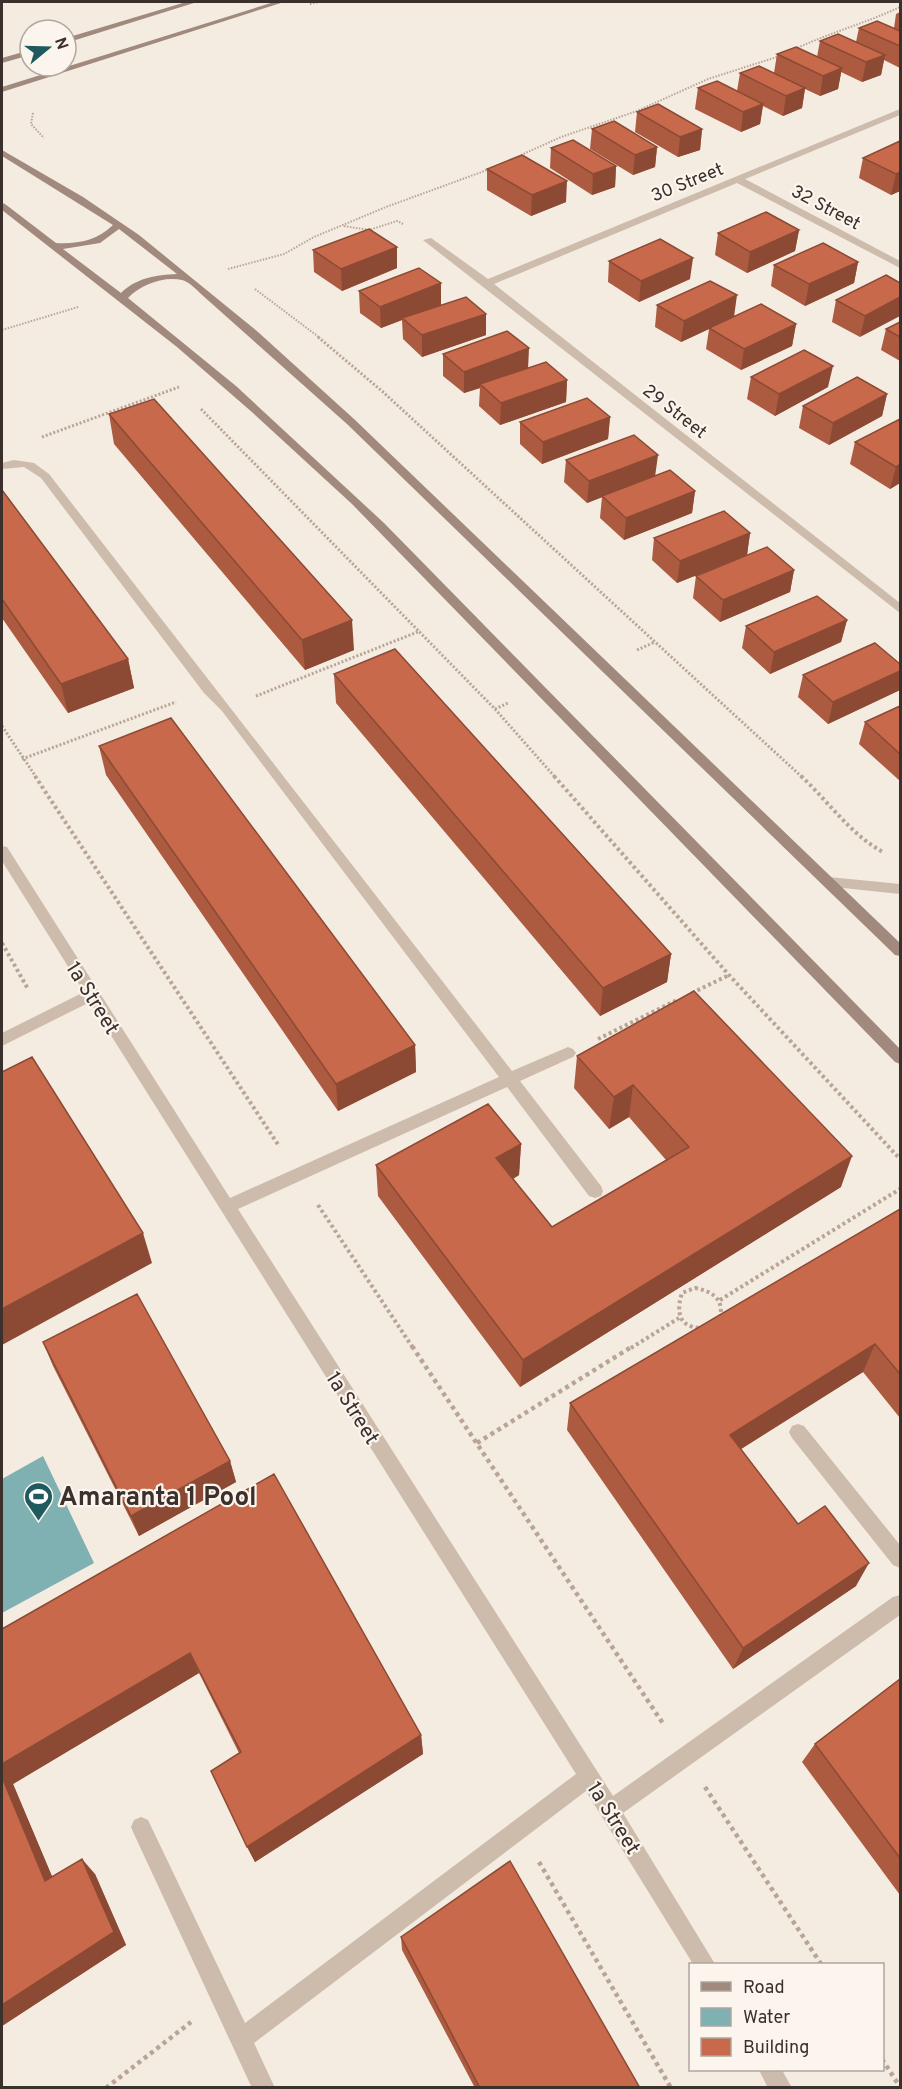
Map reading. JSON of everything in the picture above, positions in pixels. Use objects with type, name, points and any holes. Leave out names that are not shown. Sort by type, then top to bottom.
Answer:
[{"type":"street","points":[[78,37],[193,2]]},
{"type":"street","points":[[2,90],[280,2]]},
{"type":"street","points":[[2,61],[18,56]]},
{"type":"street","name":"30 Street","points":[[487,283],[900,112]]},
{"type":"street","points":[[2,153],[118,225],[186,277],[338,410],[900,951]]},
{"type":"street","name":"32 Street","points":[[737,179],[900,265]]},
{"type":"street","points":[[2,206],[52,246],[97,277],[244,398],[372,518],[900,1058]]},
{"type":"street","points":[[52,246],[69,247],[101,240],[112,233],[118,225]]},
{"type":"street","name":"29 Street","points":[[428,240],[487,283],[900,609]]},
{"type":"street","points":[[121,299],[139,284],[170,276],[186,277]]},
{"type":"street","points":[[2,466],[16,462],[35,467],[45,476],[208,690],[226,708],[595,1191]]},
{"type":"street","name":"1a Street","points":[[2,852],[610,1810],[704,1963]]},
{"type":"street","points":[[829,882],[900,889]]},
{"type":"street","points":[[2,1040],[91,995]]},
{"type":"street","points":[[226,1207],[568,1053]]},
{"type":"street","points":[[798,1432],[900,1559]]},
{"type":"street","points":[[610,1810],[900,1604]]},
{"type":"street","points":[[241,2039],[588,1777]]},
{"type":"street","points":[[141,1827],[264,2088]]},
{"type":"street","points":[[771,2071],[781,2088]]},
{"type":"path","points":[[308,5],[319,2]]},
{"type":"path","points":[[792,51],[829,33],[873,20],[900,7]]},
{"type":"path","points":[[228,269],[284,254],[314,237],[406,199],[477,175],[561,137],[637,111],[708,79],[785,54]]},
{"type":"path","points":[[34,111],[31,124],[38,135],[45,139]]},
{"type":"path","points":[[343,226],[369,230],[397,221],[428,240]]},
{"type":"path","points":[[220,263],[237,276]]},
{"type":"path","points":[[247,283],[321,339],[383,392],[825,798],[864,842],[888,854]]},
{"type":"path","points":[[2,330],[81,306],[73,300]]},
{"type":"path","points":[[16,462],[35,441],[48,434],[179,387],[187,395]]},
{"type":"path","points":[[196,404],[495,709],[729,975],[900,1159]]},
{"type":"path","points":[[226,708],[420,631]]},
{"type":"path","points":[[22,759],[208,690]]},
{"type":"path","points":[[2,726],[297,1174],[686,1757],[820,1963]]},
{"type":"path","points":[[2,943],[44,1018]]},
{"type":"path","points":[[568,1053],[729,975]]},
{"type":"path","points":[[720,1300],[900,1189]]},
{"type":"path","points":[[695,1288],[709,1290],[720,1300],[723,1312],[718,1325],[705,1330],[690,1327],[680,1318],[676,1305],[682,1293],[695,1288]]},
{"type":"path","points":[[477,1443],[680,1318]]},
{"type":"path","points":[[537,1815],[548,1830],[530,1847],[671,2088]]},
{"type":"path","points":[[106,2088],[222,1998]]},
{"type":"path","points":[[884,2063],[900,2087]]},
{"type":"water","name":"Amaranta 1 Pool","points":[[43,1456],[94,1563],[2,1613],[2,1479]]},
{"type":"building","points":[[877,21],[900,31],[900,46],[859,28]]},
{"type":"building","points":[[838,34],[885,55],[866,62],[820,41]]},
{"type":"building","points":[[796,47],[842,68],[823,76],[777,54]]},
{"type":"building","points":[[759,66],[805,88],[786,96],[740,73]]},
{"type":"building","points":[[717,81],[763,104],[743,112],[698,88]]},
{"type":"building","points":[[658,104],[702,129],[680,137],[637,112]]},
{"type":"building","points":[[614,121],[657,147],[635,155],[592,129]]},
{"type":"building","points":[[573,140],[616,166],[593,174],[551,148]]},
{"type":"building","points":[[900,141],[900,172],[896,174],[863,158]]},
{"type":"building","points":[[522,155],[567,181],[532,195],[487,169]]},
{"type":"building","points":[[766,212],[799,230],[750,252],[718,233]]},
{"type":"building","points":[[369,229],[397,247],[341,269],[313,250]]},
{"type":"building","points":[[660,239],[693,258],[641,281],[609,261]]},
{"type":"building","points":[[823,243],[858,262],[809,284],[774,265]]},
{"type":"building","points":[[419,268],[441,283],[380,307],[359,291]]},
{"type":"building","points":[[886,275],[900,283],[900,297],[865,316],[836,300]]},
{"type":"building","points":[[710,281],[737,295],[684,321],[657,305]]},
{"type":"building","points":[[466,297],[486,314],[422,335],[402,318]]},
{"type":"building","points":[[761,304],[796,324],[744,349],[709,328]]},
{"type":"building","points":[[900,322],[900,337],[886,329]]},
{"type":"building","points":[[507,331],[529,348],[464,372],[443,354]]},
{"type":"building","points":[[804,350],[833,366],[779,394],[751,377]]},
{"type":"building","points":[[546,362],[567,380],[501,403],[480,384]]},
{"type":"building","points":[[857,377],[887,394],[833,423],[803,406]]},
{"type":"building","points":[[587,398],[610,417],[543,442],[520,422]]},
{"type":"building","points":[[154,399],[352,620],[302,640],[109,414]]},
{"type":"building","points":[[900,419],[900,464],[896,467],[855,442]]},
{"type":"building","points":[[634,435],[658,455],[589,481],[566,460]]},
{"type":"building","points":[[670,470],[695,491],[626,518],[602,496]]},
{"type":"building","points":[[2,490],[128,659],[61,684],[2,599]]},
{"type":"building","points":[[724,511],[750,533],[680,561],[654,538]]},
{"type":"building","points":[[767,547],[794,570],[723,600],[696,576]]},
{"type":"building","points":[[817,596],[847,620],[774,652],[746,626]]},
{"type":"building","points":[[875,643],[900,664],[900,671],[833,702],[803,675]]},
{"type":"building","points":[[395,649],[671,954],[603,988],[334,674]]},
{"type":"building","points":[[900,706],[900,754],[865,722]]},
{"type":"building","points":[[171,718],[415,1045],[336,1084],[99,746]]},
{"type":"building","points":[[694,991],[852,1156],[523,1360],[376,1165],[488,1104],[521,1144],[496,1158],[552,1227],[689,1147],[633,1085],[614,1097],[577,1056]]},
{"type":"building","points":[[32,1057],[143,1233],[2,1309],[2,1072]]},
{"type":"building","points":[[900,1209],[900,1374],[875,1344],[730,1435],[798,1524],[825,1506],[869,1563],[743,1648],[570,1403]]},
{"type":"building","points":[[137,1294],[230,1461],[131,1516],[43,1342]]},
{"type":"building","points":[[274,1474],[421,1735],[247,1847],[211,1771],[241,1752],[190,1653],[2,1764],[2,1629]]},
{"type":"building","points":[[900,1679],[900,1858],[815,1744]]},
{"type":"building","points":[[2,1777],[45,1881],[82,1859],[114,1932],[2,2005]]},
{"type":"building","points":[[510,1861],[640,2088],[480,2088],[401,1937]]},
{"type":"place","name":"Amaranta 1 Pool","points":[[38,1522]]}]
